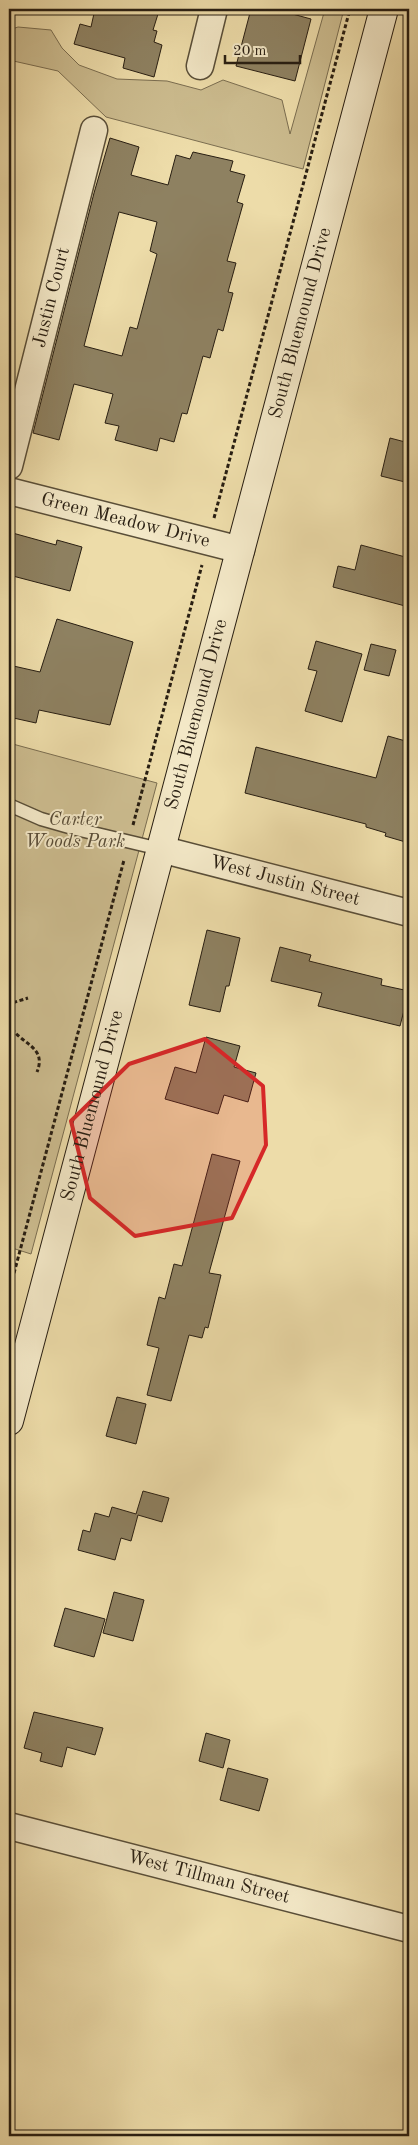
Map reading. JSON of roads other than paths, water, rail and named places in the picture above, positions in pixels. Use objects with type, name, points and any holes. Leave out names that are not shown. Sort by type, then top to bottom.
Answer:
[{"type":"main road","name":"South Bluemound Drive","points":[[9,1420],[384,9]]},
{"type":"street","points":[[200,66],[214,9]]},
{"type":"street","name":"Justin Court","points":[[9,466],[94,130]]},
{"type":"street","name":"Green Meadow Drive","points":[[9,490],[241,550]]},
{"type":"street","name":"West Justin Street","points":[[160,849],[409,912]]},
{"type":"street","name":"West Tillman Street","points":[[9,1826],[409,1929]]},
{"type":"lane","points":[[9,805],[41,819],[160,849]]},
{"type":"park label","name":"Carter Woods Park","points":[[75,831]]}]
